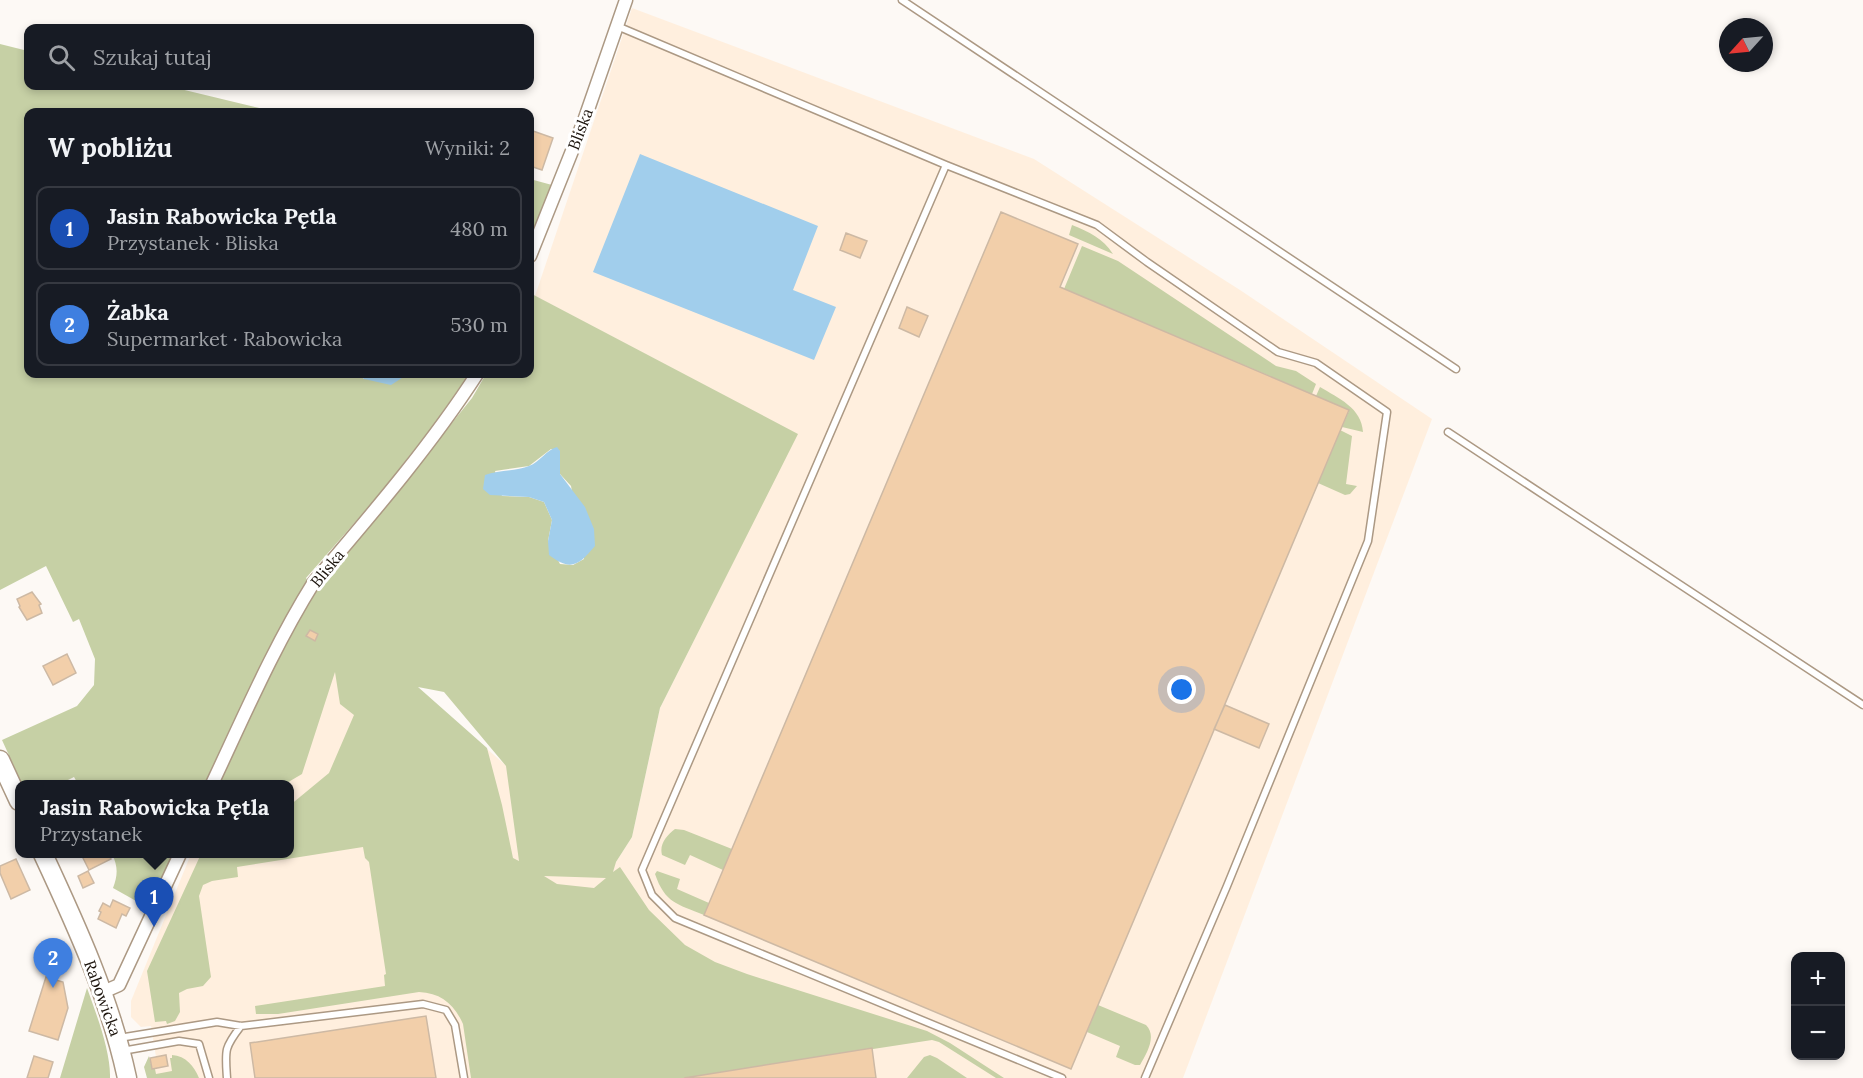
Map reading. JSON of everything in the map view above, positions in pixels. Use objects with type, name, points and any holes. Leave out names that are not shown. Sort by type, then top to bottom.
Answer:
[{"type":"street","name":"Bliska","points":[[534,246],[584,121],[626,0]]},
{"type":"street","name":"Bliska","points":[[214,780],[261,679],[314,582],[424,450],[474,378]]},
{"type":"street","points":[[0,760],[15,792]]},
{"type":"street","name":"Rabowicka","points":[[45,858],[74,921],[103,993],[127,1078]]},
{"type":"street","points":[[103,993],[119,985],[178,858]]},
{"type":"lane","points":[[902,0],[1456,369]]},
{"type":"lane","points":[[617,26],[946,165],[1097,225],[1278,352],[1316,363],[1388,411],[1368,541],[1227,886],[1144,1078]]},
{"type":"lane","points":[[946,165],[642,870],[652,895],[675,918],[1062,1078]]},
{"type":"lane","points":[[1448,432],[1863,705]]},
{"type":"lane","points":[[119,1045],[217,1022],[242,1026],[423,1004],[446,1010],[455,1025],[464,1078]]},
{"type":"lane","points":[[227,1078],[225,1057],[227,1044],[242,1026]]},
{"type":"lane","points":[[119,1045],[179,1041],[199,1044],[209,1078]]},
{"type":"shaded area","points":[[632,8],[1034,159],[1240,290],[1432,419],[1183,1078],[154,1078],[150,1058],[156,1057],[151,1026],[141,1027],[131,1017],[131,1001],[189,858],[294,858],[294,780],[223,780],[356,634],[616,862],[632,837],[660,708],[797,434],[535,296]]},
{"type":"green space","points":[[0,44],[24,50],[24,90],[185,90],[259,108],[24,108],[24,378],[466,378],[432,427],[379,495],[306,578],[316,592],[472,398],[484,378],[534,378],[534,295],[798,434],[660,708],[632,837],[616,862],[613,872],[620,867],[649,910],[685,945],[715,962],[927,1031],[1004,1078],[996,1078],[939,1042],[932,1040],[684,1078],[471,1078],[463,1024],[451,1005],[434,995],[419,992],[278,1014],[256,1014],[255,1006],[385,986],[384,975],[386,974],[369,862],[365,858],[363,847],[294,858],[294,802],[329,773],[354,715],[340,704],[335,672],[302,774],[292,780],[76,780],[74,777],[68,780],[20,780],[2,740],[77,706],[94,685],[95,659],[79,619],[73,622],[46,566],[0,590]],"holes":[[[551,449],[560,451],[560,474],[571,486],[584,559],[573,565],[560,564],[548,541],[552,520],[544,502],[529,497],[502,496],[495,471],[529,466]],[[418,687],[444,692],[506,766],[519,861],[513,858],[487,748]],[[544,876],[606,878],[594,888],[557,884]]]},
{"type":"green space","points":[[534,180],[552,185],[534,228]]},
{"type":"green space","points":[[1072,225],[1100,240],[1113,254],[1069,235]]},
{"type":"green space","points":[[1082,246],[1118,261],[1276,366],[1296,371],[1316,384],[1312,394],[1064,289]]},
{"type":"green space","points":[[1320,387],[1354,410],[1362,424],[1363,432],[1342,427],[1349,411],[1316,396]]},
{"type":"green space","points":[[1340,430],[1352,436],[1346,484],[1357,486],[1350,494],[1345,495],[1318,483]]},
{"type":"green space","points":[[675,829],[684,830],[732,849],[723,870],[690,855],[685,865],[662,855],[664,840]]},
{"type":"green space","points":[[113,858],[174,858],[145,906],[113,888],[117,871]]},
{"type":"green space","points":[[199,858],[294,858],[237,867],[238,877],[212,881],[203,885],[199,896],[211,977],[203,986],[179,993],[180,1012],[175,1021],[167,1024],[166,1021],[155,1022],[147,971]]},
{"type":"green space","points":[[657,871],[680,879],[677,889],[709,903],[704,915],[679,905],[668,897],[659,884],[655,874]]},
{"type":"green space","points":[[87,988],[106,1045],[110,1078],[60,1078]]},
{"type":"green space","points":[[1098,1005],[1146,1025],[1149,1029],[1150,1045],[1140,1065],[1116,1057],[1120,1046],[1087,1032]]},
{"type":"green space","points":[[172,1055],[189,1062],[199,1078],[147,1078],[144,1067],[149,1056],[152,1069],[155,1069],[156,1074],[172,1071],[170,1058]]},
{"type":"green space","points":[[930,1055],[967,1078],[907,1078],[924,1057]]},
{"type":"water","points":[[640,154],[818,226],[793,290],[836,307],[814,360],[593,272]]},
{"type":"water","points":[[363,378],[402,378],[391,385]]},
{"type":"water","points":[[557,447],[560,451],[560,474],[585,507],[594,529],[595,546],[579,562],[569,565],[549,555],[548,541],[552,520],[544,502],[529,497],[490,495],[483,489],[485,475],[529,466]]},
{"type":"building","points":[[534,131],[553,138],[542,170],[534,167]]},
{"type":"building","points":[[1001,212],[1078,244],[1060,287],[1349,410],[1071,1069],[704,915]]},
{"type":"building","points":[[846,233],[867,241],[860,258],[840,250]]},
{"type":"building","points":[[907,307],[928,316],[919,337],[899,328]]},
{"type":"building","points":[[32,592],[41,604],[39,605],[42,613],[27,620],[17,599]]},
{"type":"building","points":[[310,630],[318,634],[315,641],[306,636]]},
{"type":"building","points":[[67,654],[76,673],[53,685],[43,666]]},
{"type":"building","points":[[1225,705],[1269,724],[1259,748],[1214,729]]},
{"type":"building","points":[[83,858],[111,859],[89,870]]},
{"type":"building","points":[[16,859],[30,890],[11,899],[0,873],[0,866]]},
{"type":"building","points":[[88,871],[94,883],[83,888],[78,876]]},
{"type":"building","points":[[113,900],[130,908],[126,916],[122,914],[116,928],[98,919],[103,903],[110,907]]},
{"type":"building","points":[[46,977],[63,982],[68,1008],[58,1040],[29,1031]]},
{"type":"building","points":[[426,1016],[436,1078],[255,1078],[250,1043]]},
{"type":"building","points":[[872,1048],[876,1078],[684,1078]]},
{"type":"building","points":[[166,1055],[168,1066],[152,1069],[150,1058]]},
{"type":"building","points":[[34,1056],[53,1062],[48,1078],[27,1078]]},
{"type":"place","name":"Jasin Rabowicka Pętla","points":[[154,927]]},
{"type":"place","name":"Żabka","points":[[53,988]]}]
